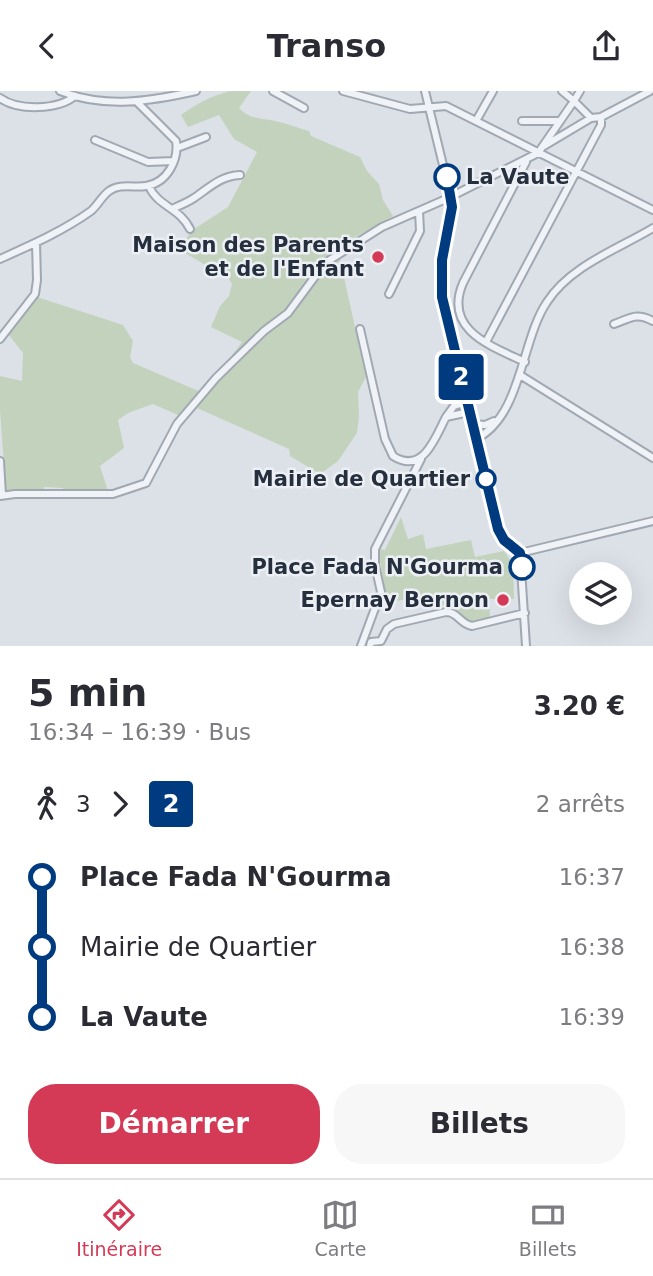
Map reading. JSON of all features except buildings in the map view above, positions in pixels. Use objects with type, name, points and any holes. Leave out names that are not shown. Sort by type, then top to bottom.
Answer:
[{"type":"street","points":[[60,91],[116,102],[137,102],[197,91]]},
{"type":"street","points":[[273,91],[304,108]]},
{"type":"street","points":[[343,91],[403,108],[446,106],[653,210]]},
{"type":"street","points":[[425,91],[452,207],[442,260],[442,297],[498,529],[504,540],[520,553],[526,646]]},
{"type":"street","points":[[475,121],[493,91]]},
{"type":"street","points":[[562,91],[591,118]]},
{"type":"street","points":[[0,461],[1,496],[113,494],[146,483],[177,424],[216,378],[264,331],[288,313],[325,263],[382,227],[451,197],[538,153],[580,91]]},
{"type":"street","points":[[543,146],[591,118],[601,117],[650,91]]},
{"type":"street","points":[[0,98],[12,104],[48,106],[75,96]]},
{"type":"street","points":[[0,259],[36,243],[90,211],[111,190],[119,187],[149,186],[169,171],[177,148],[172,135],[137,102]]},
{"type":"street","points":[[486,342],[601,125],[601,117]]},
{"type":"street","points":[[522,121],[560,121]]},
{"type":"street","points":[[177,148],[206,137]]},
{"type":"street","points":[[95,140],[148,162],[174,161]]},
{"type":"street","points":[[525,362],[486,342],[463,322],[458,307],[459,295],[527,160]]},
{"type":"street","points":[[174,208],[194,198],[208,186],[240,175]]},
{"type":"street","points":[[149,186],[155,197],[174,208],[190,229]]},
{"type":"street","points":[[389,294],[420,231],[419,211]]},
{"type":"street","points":[[476,439],[488,432],[496,420],[520,375],[537,320],[558,288],[583,268],[653,228]]},
{"type":"street","points":[[0,339],[35,294],[36,243]]},
{"type":"street","points":[[614,324],[642,315],[653,321]]},
{"type":"street","points":[[359,329],[388,450],[402,460],[421,459]]},
{"type":"street","points":[[520,375],[653,458]]},
{"type":"street","points":[[361,646],[381,592],[375,565],[375,549],[421,459],[446,417],[454,406],[467,402]]},
{"type":"street","points":[[446,417],[470,412]]},
{"type":"street","points":[[473,424],[485,425],[496,420]]},
{"type":"street","points":[[520,553],[653,521]]},
{"type":"street","points":[[370,646],[371,642],[380,641],[387,629],[394,624],[446,612],[454,613],[464,623],[472,626],[525,613]]},
{"type":"green space","points":[[230,91],[251,91],[239,108],[248,115],[309,131],[311,136],[360,157],[367,171],[379,184],[383,200],[393,216],[327,257],[290,305],[272,322],[260,328],[261,330],[227,362],[242,342],[211,327],[220,306],[229,296],[232,284],[229,279],[180,250],[191,231],[228,207],[257,152],[234,139],[219,115],[188,127],[181,115],[204,101]]},
{"type":"green space","points":[[340,259],[366,377],[358,392],[357,433],[338,461],[320,474],[290,456],[289,449],[197,408],[217,379],[271,328],[327,264]]},
{"type":"green space","points":[[37,297],[123,325],[133,341],[130,357],[133,363],[201,392],[180,416],[153,404],[128,413],[118,420],[124,448],[100,466],[108,491],[63,492],[63,488],[44,487],[44,491],[6,490],[0,376],[22,381],[23,353],[8,334]]},
{"type":"green space","points":[[401,517],[408,539],[423,534],[426,549],[471,540],[475,557],[504,551],[513,564],[514,599],[489,599],[490,619],[467,622],[447,604],[429,608],[426,595],[387,603],[380,549],[385,550]]},
{"type":"bus line","name":"2","points":[[447,177],[452,207],[442,260],[442,297],[498,529],[504,540],[520,553],[522,567]]},
{"type":"place","name":"La Vaute","points":[[447,177]]},
{"type":"place","name":"Maison des Parents et de l'Enfant","points":[[378,257]]},
{"type":"place","name":"Mairie de Quartier","points":[[486,479]]},
{"type":"place","name":"Place Fada N'Gourma","points":[[522,567]]},
{"type":"place","name":"Epernay Bernon","points":[[503,600]]}]
